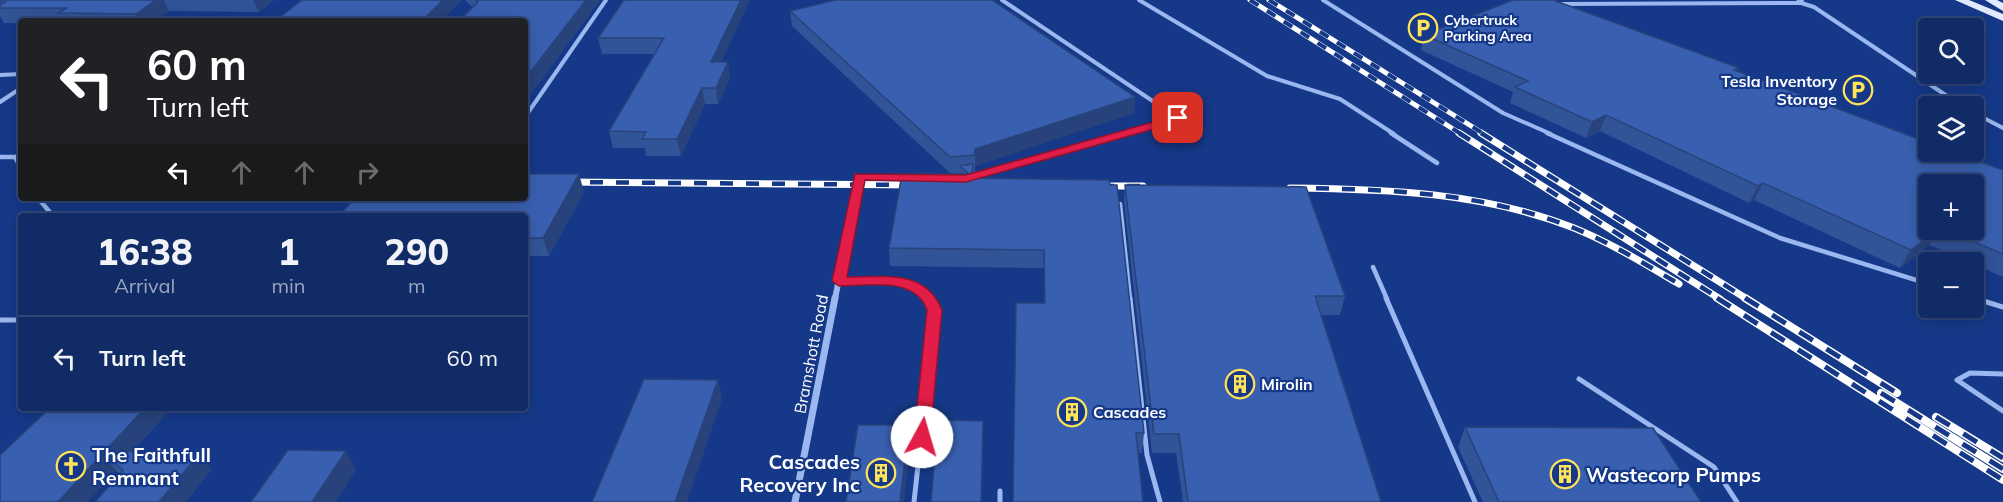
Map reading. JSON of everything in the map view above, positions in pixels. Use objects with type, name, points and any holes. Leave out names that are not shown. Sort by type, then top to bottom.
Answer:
[{"type":"main road","points":[[1960,0],[2003,18]]},
{"type":"main road","points":[[1990,0],[2003,8]]},
{"type":"street","name":"Bramshott Road","points":[[795,502],[859,177]]},
{"type":"lane","points":[[528,113],[606,0]]},
{"type":"lane","points":[[966,179],[1178,118],[1002,0]]},
{"type":"lane","points":[[1139,0],[1267,76],[1340,99],[1437,164]]},
{"type":"lane","points":[[1323,0],[1503,113],[1779,238],[1918,281]]},
{"type":"lane","points":[[1689,0],[1696,5]]},
{"type":"lane","points":[[1716,0],[1722,5]]},
{"type":"lane","points":[[1750,0],[1756,5]]},
{"type":"lane","points":[[1790,0],[1801,1],[1814,7],[1947,96]]},
{"type":"lane","points":[[1552,4],[1756,5],[1801,1]]},
{"type":"lane","points":[[0,75],[18,74]]},
{"type":"lane","points":[[0,102],[18,90]]},
{"type":"lane","points":[[1984,118],[2003,128]]},
{"type":"lane","points":[[0,157],[18,155]]},
{"type":"lane","points":[[15,157],[18,162]]},
{"type":"lane","points":[[859,177],[918,178]]},
{"type":"lane","points":[[40,201],[50,213]]},
{"type":"lane","points":[[1120,204],[1147,456],[1160,502]]},
{"type":"lane","points":[[1373,267],[1475,502]]},
{"type":"lane","points":[[839,281],[899,282],[921,288],[930,296],[935,310],[914,502]]},
{"type":"lane","points":[[1984,301],[2003,308]]},
{"type":"lane","points":[[0,320],[18,321]]},
{"type":"lane","points":[[2003,374],[1970,373],[1957,381],[2003,411]]},
{"type":"lane","points":[[1579,379],[1714,466],[1737,502]]},
{"type":"lane","points":[[1000,491],[1000,502]]},
{"type":"building","points":[[0,0],[156,0],[136,14],[58,13],[67,8],[0,8],[0,5],[6,2],[0,2]]},
{"type":"building","points":[[302,0],[443,0],[425,18],[279,18]]},
{"type":"building","points":[[476,0],[586,0],[528,75],[528,18],[462,18],[478,2]]},
{"type":"building","points":[[624,0],[741,0],[711,62],[728,62],[716,88],[702,88],[677,139],[642,139],[646,132],[609,131],[664,38],[598,38]]},
{"type":"building","points":[[836,0],[992,0],[1135,97],[975,149],[974,155],[950,157],[790,11]]},
{"type":"building","points":[[1513,0],[1553,0],[1739,68],[1734,70],[1918,139],[1918,162],[1981,162],[2003,170],[2003,254],[1970,240],[1984,240],[1984,174],[1918,174],[1918,240],[1924,240],[1911,250],[1763,183],[1758,186],[1606,115],[1592,122],[1515,87],[1528,81],[1424,35]]},
{"type":"building","name":"Cascades","points":[[973,164],[971,178],[1109,180],[1110,185],[1117,185],[1144,433],[1136,433],[1143,502],[1013,502],[1016,303],[1045,303],[1044,250],[889,248],[902,174],[969,174],[960,166]]},
{"type":"building","points":[[528,174],[579,174],[543,238],[528,238],[528,213],[342,213],[352,201],[528,201]]},
{"type":"building","name":"Mirolin","points":[[1125,185],[1306,187],[1345,296],[1315,296],[1381,502],[1188,502],[1179,434],[1154,434]]},
{"type":"building","points":[[644,379],[718,380],[675,502],[592,502]]},
{"type":"building","points":[[47,411],[142,411],[105,451],[200,453],[159,502],[95,502],[123,470],[103,453],[58,502],[0,502],[0,455]]},
{"type":"building","points":[[938,420],[983,421],[981,502],[931,502]]},
{"type":"building","name":"Cascades Recovery Inc","points":[[858,425],[909,425],[900,502],[846,502]]},
{"type":"building","name":"Wastecorp Pumps","points":[[1465,427],[1653,428],[1701,502],[1499,502]]},
{"type":"building","points":[[288,450],[346,451],[312,502],[251,502]]},
{"type":"railway","points":[[1250,0],[1461,134]]},
{"type":"railway","points":[[1269,0],[1484,134]]},
{"type":"railway","points":[[1459,133],[1720,299]]},
{"type":"railway","points":[[1481,133],[1747,299]]},
{"type":"railway","points":[[564,182],[918,185]]},
{"type":"railway","points":[[1101,186],[1143,186]]},
{"type":"railway","points":[[1290,188],[1434,195],[1505,207],[1540,216],[1588,234],[1679,284]]},
{"type":"railway","points":[[1717,298],[2003,480]]},
{"type":"railway","points":[[1745,298],[1897,393]]},
{"type":"railway","points":[[1881,393],[2003,469]]},
{"type":"railway","points":[[1936,417],[2003,458]]},
{"type":"place","name":"Cybertruck Parking Area","points":[[1423,28]]},
{"type":"place","name":"Tesla Inventory Storage","points":[[1858,90]]},
{"type":"place","name":"Mirolin","points":[[1240,384]]},
{"type":"place","name":"Cascades","points":[[1072,412]]},
{"type":"place","name":"The Faithfull Remnant","points":[[71,466]]},
{"type":"place","name":"Cascades Recovery Inc","points":[[881,473]]},
{"type":"place","name":"Wastecorp Pumps","points":[[1565,474]]},
{"type":"route","points":[[922,437],[935,310],[930,296],[921,288],[899,282],[839,281],[859,177],[966,179],[1178,118]]}]
